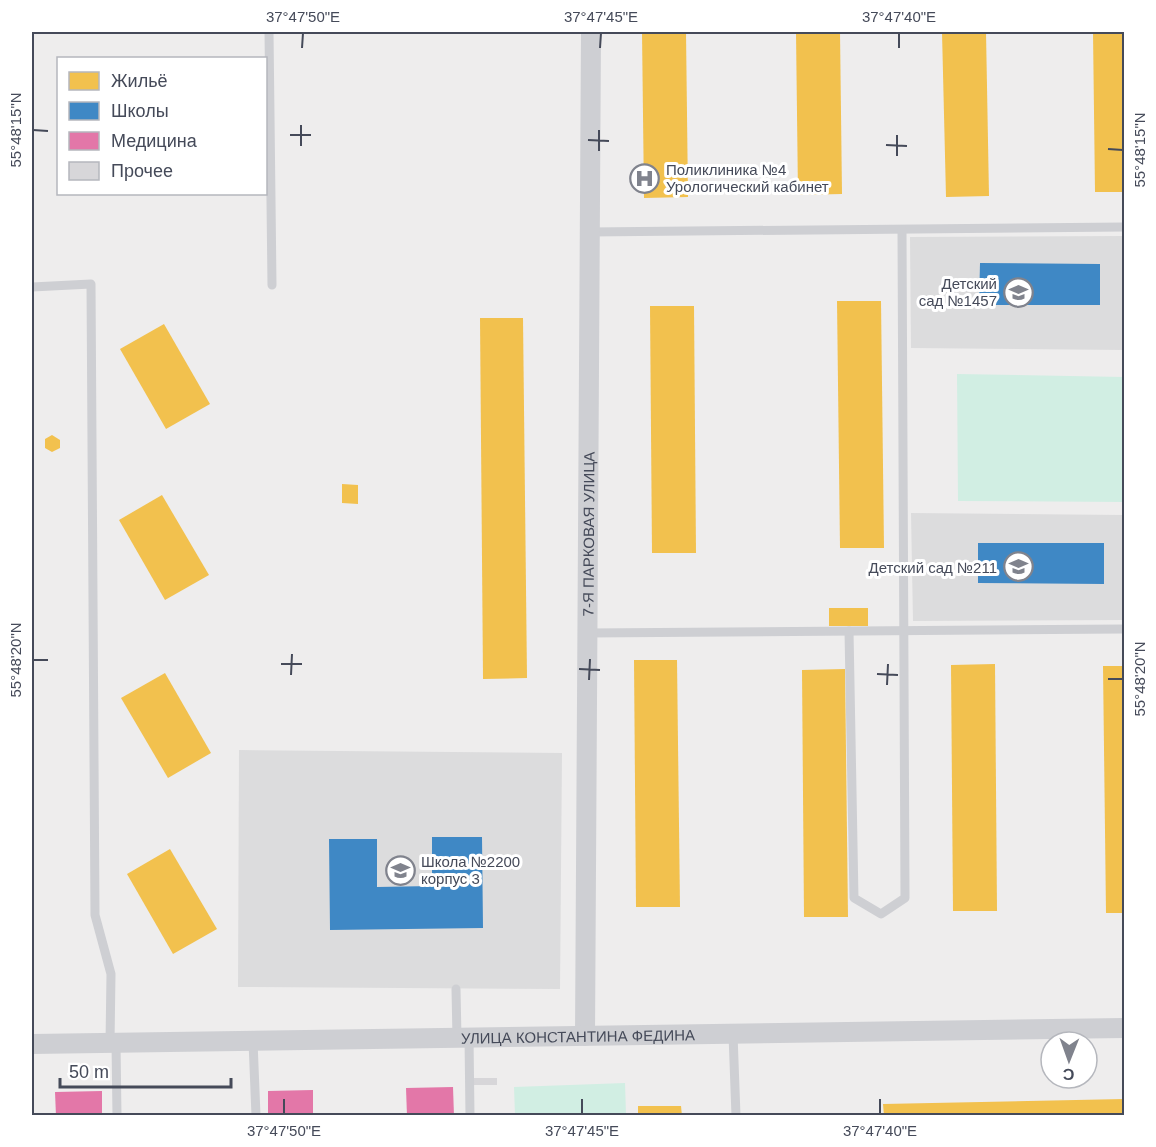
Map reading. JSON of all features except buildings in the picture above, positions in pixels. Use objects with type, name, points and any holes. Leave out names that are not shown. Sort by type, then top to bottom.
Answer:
[{"type":"street","name":"7-Я ПАРКОВАЯ УЛИЦА","points":[[585,1036],[591,32]]},
{"type":"street","name":"УЛИЦА КОНСТАНТИНА ФЕДИНА","points":[[32,1044],[1125,1028]]},
{"type":"lane","points":[[269,32],[272,285]]},
{"type":"lane","points":[[591,232],[1125,227]]},
{"type":"lane","points":[[849,632],[854,898],[880,914],[905,898],[902,230]]},
{"type":"lane","points":[[32,287],[91,284],[95,915],[111,974],[117,1116]]},
{"type":"lane","points":[[588,633],[1125,629]]},
{"type":"lane","points":[[456,988],[470,1116]]},
{"type":"lane","points":[[733,1034],[736,1116]]},
{"type":"lane","points":[[253,1041],[256,1116]]},
{"type":"shaded area","name":"Детский сад №1457","points":[[1124,236],[1124,350],[911,348],[910,237]]},
{"type":"shaded area","name":"Детский сад №211","points":[[911,513],[1124,515],[1124,620],[913,621]]},
{"type":"shaded area","name":"Школа №2200 корпус 3","points":[[239,750],[562,753],[560,989],[238,987]]},
{"type":"green space","points":[[957,374],[1124,377],[1124,502],[958,501]]},
{"type":"green space","points":[[625,1083],[626,1115],[515,1115],[514,1087]]},
{"type":"place","name":"Поликлиника №4 Урологический кабинет","points":[[645,178]]},
{"type":"place","name":"Детский сад №1457","points":[[1018,292]]},
{"type":"place","name":"Детский сад №211","points":[[1018,567]]},
{"type":"place","name":"Школа №2200 корпус 3","points":[[400,870]]}]
